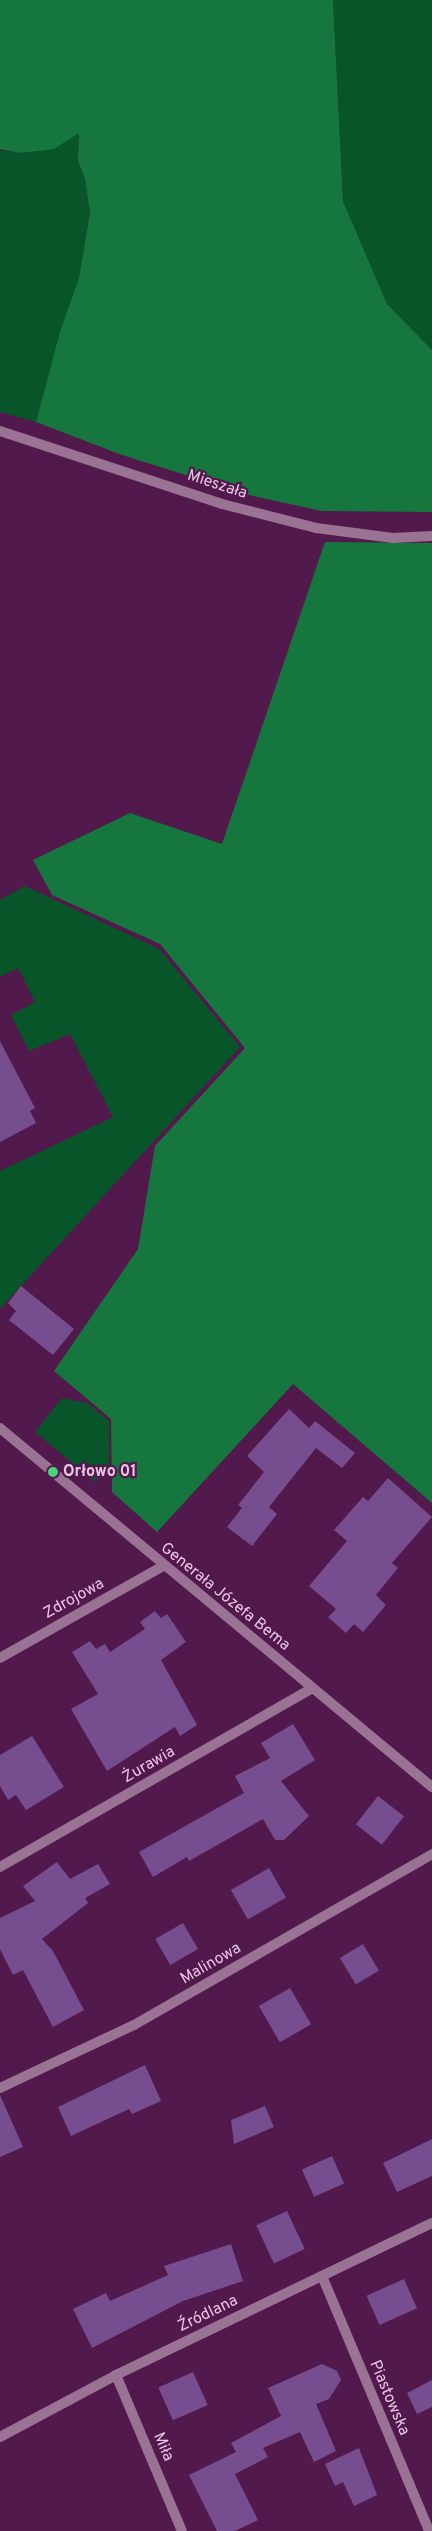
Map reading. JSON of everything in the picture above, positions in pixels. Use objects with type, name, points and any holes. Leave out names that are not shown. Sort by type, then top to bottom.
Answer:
[{"type":"street","name":"Mieszała","points":[[0,431],[222,504],[316,528],[393,538],[432,536]]},
{"type":"street","name":"Generała Józefa Bema","points":[[0,1428],[163,1566],[432,1786]]},
{"type":"street","name":"Zdrojowa","points":[[0,1658],[163,1566]]},
{"type":"street","name":"Żurawia","points":[[0,1867],[312,1688]]},
{"type":"street","name":"Malinowa","points":[[0,2088],[134,2025],[432,1854]]},
{"type":"street","name":"Źródlana","points":[[0,2437],[116,2375],[432,2223]]},
{"type":"street","name":"Piastowska","points":[[322,2276],[429,2531]]},
{"type":"street","name":"Miła","points":[[116,2375],[182,2531]]},
{"type":"green space","points":[[0,0],[333,0],[343,201],[387,304],[432,350],[432,512],[322,511],[253,496],[122,455],[36,422],[60,332],[79,278],[90,213],[85,179],[78,161],[79,133],[54,149],[20,153],[0,149]]},
{"type":"green space","points":[[333,0],[432,0],[432,350],[387,304],[343,201]]},
{"type":"green space","points":[[79,133],[78,161],[85,179],[90,213],[79,278],[36,422],[0,412],[0,150],[20,153]]},
{"type":"green space","points":[[325,542],[432,543],[432,1503],[293,1384],[157,1532],[112,1492],[111,1419],[54,1371],[138,1249],[155,1146],[245,1048],[160,944],[52,895],[33,860],[130,813],[222,844]]},
{"type":"green space","points":[[25,886],[159,949],[240,1047],[0,1309],[0,1171],[113,1117],[70,1034],[29,1051],[11,1015],[35,1002],[18,968],[0,977],[0,900]]},
{"type":"green space","points":[[62,1398],[87,1403],[109,1421],[109,1473],[94,1481],[35,1432]]},
{"type":"building","points":[[0,1041],[35,1108],[30,1111],[36,1123],[0,1142]]},
{"type":"building","points":[[21,1286],[74,1329],[53,1355],[9,1320],[16,1311],[8,1303]]},
{"type":"building","points":[[289,1409],[309,1428],[315,1421],[355,1453],[342,1468],[316,1448],[269,1507],[277,1514],[252,1546],[227,1527],[242,1508],[238,1505],[264,1472],[247,1456]]},
{"type":"building","points":[[388,1478],[432,1517],[392,1563],[398,1568],[376,1595],[386,1605],[363,1632],[354,1624],[346,1633],[328,1617],[336,1609],[309,1586],[347,1541],[334,1530],[363,1497],[368,1501]]},
{"type":"building","points":[[155,1611],[161,1618],[167,1614],[186,1642],[161,1660],[197,1725],[180,1736],[175,1727],[107,1771],[71,1709],[98,1694],[72,1652],[90,1641],[96,1649],[105,1644],[110,1652],[145,1629],[140,1622]]},
{"type":"building","points":[[293,1724],[315,1760],[281,1781],[309,1816],[284,1840],[275,1840],[263,1819],[189,1861],[187,1857],[153,1877],[139,1852],[244,1793],[235,1776],[270,1758],[261,1743]]},
{"type":"building","points":[[32,1736],[64,1787],[26,1810],[16,1795],[8,1800],[0,1786],[0,1755]]},
{"type":"building","points":[[378,1796],[404,1816],[382,1845],[356,1824]]},
{"type":"building","points":[[57,1862],[70,1879],[98,1864],[110,1884],[85,1898],[88,1903],[42,1939],[53,1951],[84,2010],[53,2027],[23,1970],[13,1975],[0,1949],[0,1918],[35,1901],[23,1886]]},
{"type":"building","points":[[269,1868],[286,1897],[248,1919],[231,1890]]},
{"type":"building","points":[[183,1923],[198,1949],[170,1965],[155,1939]]},
{"type":"building","points":[[363,1944],[379,1971],[356,1984],[340,1958]]},
{"type":"building","points":[[290,1988],[311,2024],[280,2042],[259,2006]]},
{"type":"building","points":[[145,2065],[161,2101],[132,2114],[129,2109],[71,2136],[58,2107]]},
{"type":"building","points":[[0,2095],[23,2147],[0,2157]]},
{"type":"building","points":[[265,2106],[274,2127],[234,2144],[231,2120]]},
{"type":"building","points":[[432,2139],[432,2176],[397,2192],[383,2163]]},
{"type":"building","points":[[332,2156],[344,2183],[314,2197],[302,2169]]},
{"type":"building","points":[[287,2211],[305,2249],[274,2263],[256,2225]]},
{"type":"building","points":[[231,2244],[243,2281],[183,2301],[92,2348],[73,2309],[106,2293],[110,2301],[168,2275],[164,2266]]},
{"type":"building","points":[[404,2279],[417,2308],[380,2325],[367,2296]]},
{"type":"building","points":[[322,2364],[337,2371],[341,2380],[329,2399],[316,2404],[336,2451],[314,2462],[300,2432],[263,2448],[268,2457],[235,2474],[258,2520],[235,2531],[217,2531],[189,2475],[236,2452],[231,2443],[281,2416],[268,2388]]},
{"type":"building","points":[[193,2372],[208,2405],[173,2420],[158,2387]]},
{"type":"building","points":[[432,2380],[432,2407],[417,2414],[407,2393]]},
{"type":"building","points":[[359,2448],[377,2495],[354,2506],[343,2482],[335,2486],[325,2464]]},
{"type":"place","name":"Orłowo 01","points":[[53,1472]]}]
